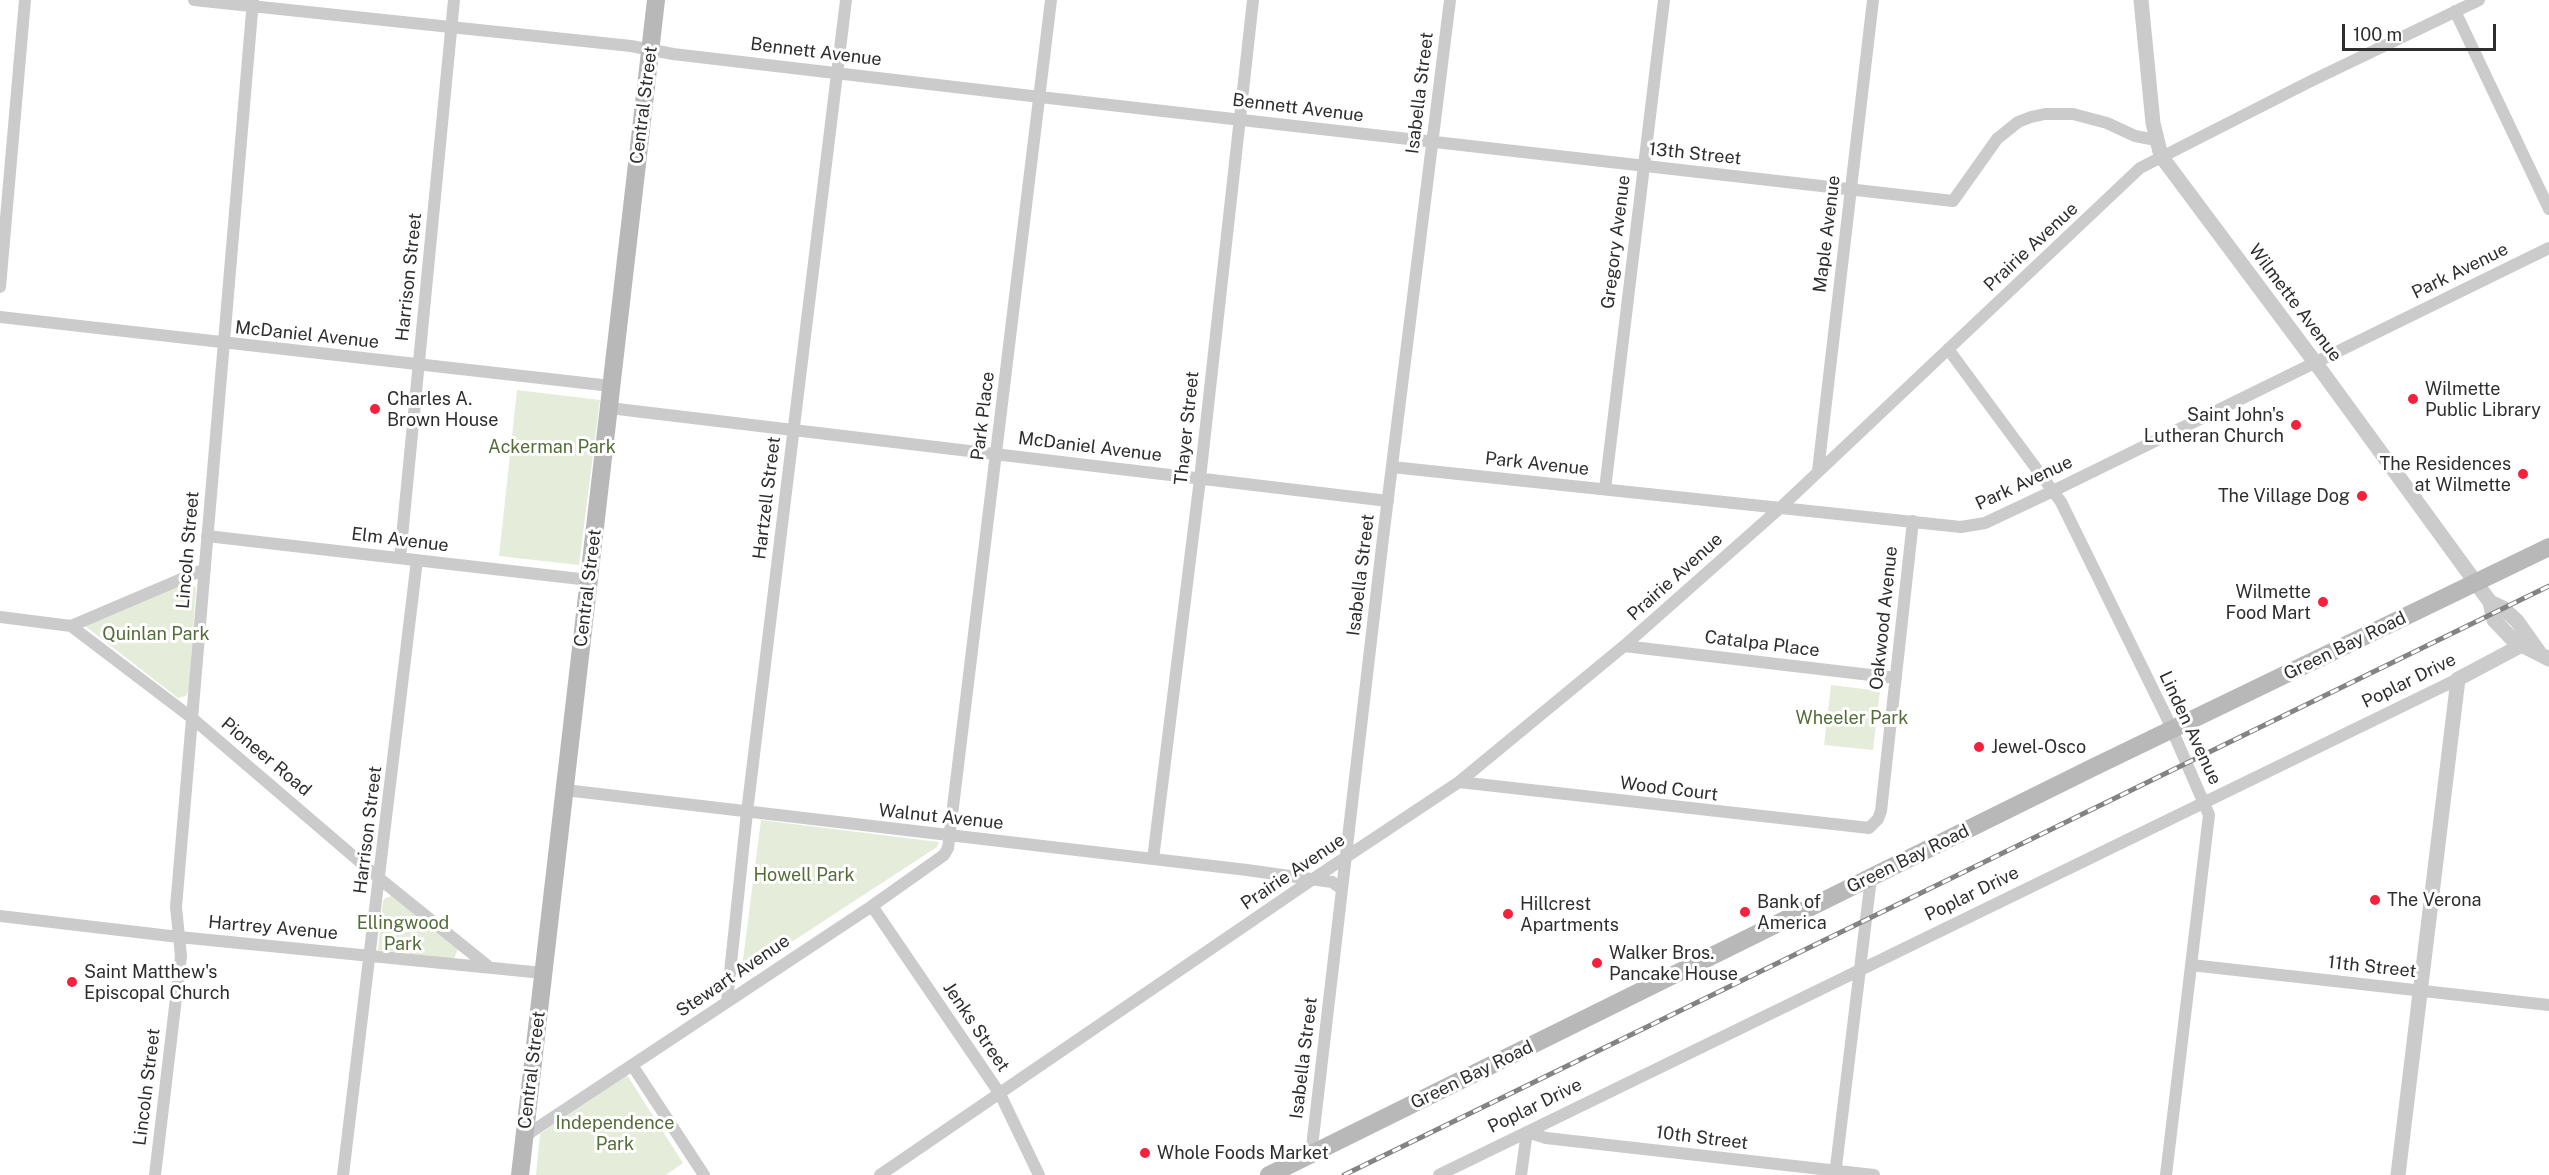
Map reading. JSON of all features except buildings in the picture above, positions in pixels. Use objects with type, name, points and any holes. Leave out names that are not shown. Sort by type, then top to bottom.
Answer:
[{"type":"main road","name":"Central Street","points":[[520,1175],[656,0]]},
{"type":"main road","name":"Green Bay Road","points":[[1269,1175],[2172,729],[2549,547]]},
{"type":"street","points":[[0,286],[25,0]]},
{"type":"street","name":"Bennett Avenue","points":[[195,0],[253,3],[1432,142]]},
{"type":"street","name":"Harrison Street","points":[[400,558],[454,0]]},
{"type":"street","name":"Hartzell Street","points":[[727,1001],[747,812],[846,0]]},
{"type":"street","name":"Park Place","points":[[951,837],[1052,0]]},
{"type":"street","name":"Thayer Street","points":[[1153,860],[1200,479],[1253,0]]},
{"type":"street","name":"Isabella Street","points":[[1311,1155],[1450,0]]},
{"type":"street","name":"Gregory Avenue","points":[[1605,489],[1664,0]]},
{"type":"street","name":"Maple Avenue","points":[[1818,471],[1873,0]]},
{"type":"street","name":"Wilmette Avenue","points":[[2141,0],[2156,140],[2161,156],[2490,602],[2494,620],[2522,645],[2544,656]]},
{"type":"street","name":"Prairie Avenue","points":[[880,1175],[1312,879],[1459,782],[1624,646],[1780,508],[2140,168],[2479,0]]},
{"type":"street","name":"Lincoln Street","points":[[155,1175],[181,956],[176,907],[253,3]]},
{"type":"street","points":[[2455,12],[2549,209]]},
{"type":"street","name":"13th Street","points":[[1432,142],[1953,201],[1997,139],[2018,122],[2031,117],[2073,114],[2107,123],[2135,136],[2156,140]]},
{"type":"street","name":"Park Avenue","points":[[1392,467],[1961,526],[1979,524],[2054,490],[2549,248]]},
{"type":"street","name":"McDaniel Avenue","points":[[0,317],[611,386]]},
{"type":"street","name":"Linden Avenue","points":[[1948,349],[2054,490],[2172,729],[2209,815],[2166,1175]]},
{"type":"street","name":"McDaniel Avenue","points":[[609,408],[1388,501]]},
{"type":"street","name":"Oakwood Avenue","points":[[1874,825],[1881,811],[1913,521]]},
{"type":"street","name":"Elm Avenue","points":[[207,536],[589,580]]},
{"type":"street","name":"Harrison Street","points":[[344,1175],[417,560]]},
{"type":"street","points":[[0,617],[71,626],[205,569]]},
{"type":"street","name":"Wilmette Avenue","points":[[2490,602],[2503,608],[2517,621],[2544,656]]},
{"type":"street","name":"Pioneer Road","points":[[71,626],[192,718],[380,879],[489,967]]},
{"type":"street","name":"Poplar Drive","points":[[1438,1175],[2458,679],[2522,645]]},
{"type":"street","name":"Catalpa Place","points":[[1624,646],[1896,678]]},
{"type":"street","points":[[2398,1175],[2458,679]]},
{"type":"street","name":"Wood Court","points":[[1459,782],[1861,829],[1874,825]]},
{"type":"street","name":"Walnut Avenue","points":[[564,790],[1312,879],[1332,882],[1342,889]]},
{"type":"street","name":"Stewart Avenue","points":[[525,1136],[872,906],[944,855],[951,837]]},
{"type":"street","points":[[1835,1173],[1871,878]]},
{"type":"street","name":"Jenks Street","points":[[872,906],[1000,1094],[1039,1175]]},
{"type":"street","name":"Hartrey Avenue","points":[[0,916],[179,937],[543,973]]},
{"type":"street","name":"11th Street","points":[[2191,965],[2549,1005]]},
{"type":"street","points":[[632,1065],[704,1175]]},
{"type":"street","points":[[1521,1175],[1527,1132]]},
{"type":"street","name":"10th Street","points":[[1527,1132],[1546,1138],[1835,1173],[1874,1175]]},
{"type":"green space","name":"Ackerman Park","points":[[517,390],[600,400],[579,565],[499,556]]},
{"type":"green space","name":"Quinlan Park","points":[[190,580],[196,588],[189,689],[186,696],[178,698],[85,626]]},
{"type":"green space","name":"Wheeler Park","points":[[1831,685],[1880,691],[1873,750],[1824,745]]},
{"type":"green space","name":"Howell Park","points":[[761,820],[939,842],[937,847],[741,975]]},
{"type":"green space","name":"Ellingwood Park","points":[[392,896],[458,949],[454,959],[378,950],[383,901]]},
{"type":"green space","name":"Independence Park","points":[[627,1075],[683,1163],[666,1175],[536,1175],[540,1134]]},
{"type":"railway","points":[[1344,1175],[2549,586]]},
{"type":"place","name":"Wilmette Public Library","points":[[2413,399]]},
{"type":"place","name":"Charles A. Brown House","points":[[375,409]]},
{"type":"place","name":"Saint John's Lutheran Church","points":[[2296,425]]},
{"type":"place","name":"The Residences at Wilmette","points":[[2523,474]]},
{"type":"place","name":"The Village Dog","points":[[2362,496]]},
{"type":"place","name":"Wilmette Food Mart","points":[[2323,602]]},
{"type":"place","name":"Jewel-Osco","points":[[1979,747]]},
{"type":"place","name":"The Verona","points":[[2375,900]]},
{"type":"place","name":"Bank of America","points":[[1745,912]]},
{"type":"place","name":"Hillcrest Apartments","points":[[1508,914]]},
{"type":"place","name":"Walker Bros. Pancake House","points":[[1597,963]]},
{"type":"place","name":"Saint Matthew's Episcopal Church","points":[[72,982]]},
{"type":"place","name":"Whole Foods Market","points":[[1145,1153]]}]
